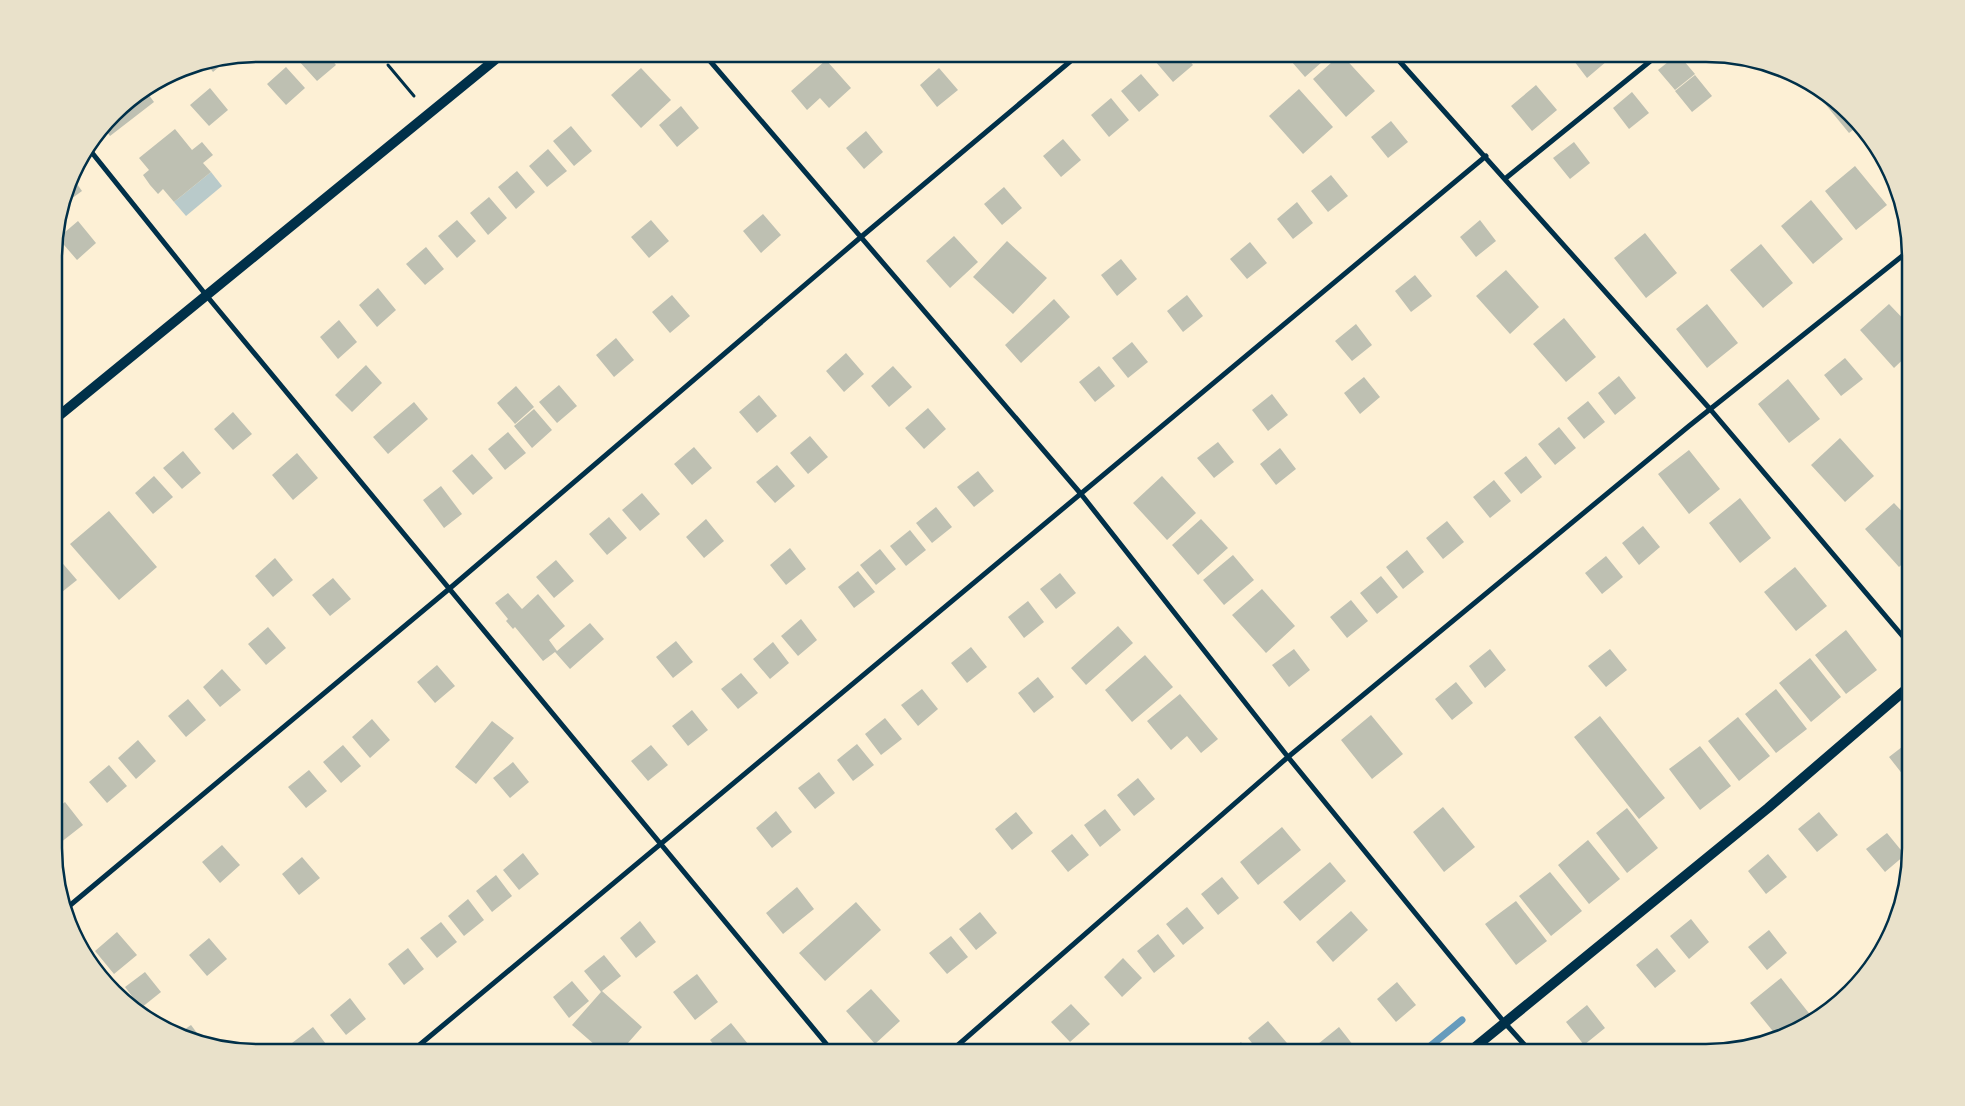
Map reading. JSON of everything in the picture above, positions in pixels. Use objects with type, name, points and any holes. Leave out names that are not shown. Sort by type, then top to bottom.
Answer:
[{"type":"main road","points":[[62,414],[492,62]]},
{"type":"main road","points":[[1478,1044],[1768,808],[1902,693]]},
{"type":"street","points":[[711,62],[1081,494],[1288,757],[1524,1044]]},
{"type":"street","points":[[71,904],[449,589],[860,237],[1068,62]]},
{"type":"street","points":[[1400,62],[1506,178],[1710,409],[1902,635]]},
{"type":"street","points":[[1506,178],[1649,62]]},
{"type":"street","points":[[93,155],[206,295],[826,1044]]},
{"type":"street","points":[[422,1044],[1486,156]]},
{"type":"street","points":[[959,1044],[1288,757],[1710,409],[1902,256]]},
{"type":"path","points":[[388,65],[414,96]]},
{"type":"shaded area","points":[[211,172],[222,186],[186,216],[174,202]]},
{"type":"building","points":[[300,62],[334,62],[336,65],[317,81]]},
{"type":"building","points":[[824,62],[828,62],[851,88],[829,108],[820,98],[807,110],[791,91]]},
{"type":"building","points":[[1156,62],[1191,62],[1193,65],[1173,82]]},
{"type":"building","points":[[1292,62],[1322,62],[1305,77]]},
{"type":"building","points":[[1332,62],[1348,62],[1375,91],[1346,117],[1313,79]]},
{"type":"building","points":[[1575,62],[1606,62],[1587,78]]},
{"type":"building","points":[[1668,62],[1685,62],[1695,74],[1675,90],[1658,70]]},
{"type":"building","points":[[220,66],[213,72],[210,68]]},
{"type":"building","points":[[286,67],[305,88],[286,105],[267,84]]},
{"type":"building","points":[[641,68],[671,100],[641,128],[611,95]]},
{"type":"building","points":[[939,68],[958,90],[937,107],[920,85]]},
{"type":"building","points":[[1141,74],[1159,95],[1139,112],[1121,91]]},
{"type":"building","points":[[1695,75],[1712,96],[1692,112],[1675,91]]},
{"type":"building","points":[[1536,85],[1557,110],[1532,131],[1511,106]]},
{"type":"building","points":[[210,88],[228,110],[209,126],[190,105]]},
{"type":"building","points":[[1299,89],[1333,127],[1303,154],[1269,116]]},
{"type":"building","points":[[1632,92],[1649,113],[1629,129],[1613,108]]},
{"type":"building","points":[[150,96],[154,102],[110,136],[108,133],[111,129],[129,111]]},
{"type":"building","points":[[1111,98],[1129,120],[1109,137],[1091,115]]},
{"type":"building","points":[[1823,101],[1854,129],[1849,133]]},
{"type":"building","points":[[681,106],[699,128],[677,147],[659,125]]},
{"type":"building","points":[[1391,121],[1408,142],[1388,158],[1371,137]]},
{"type":"building","points":[[571,126],[592,151],[574,166],[553,141]]},
{"type":"building","points":[[175,129],[192,150],[202,142],[213,155],[203,163],[211,172],[174,202],[163,189],[158,194],[150,185],[143,175],[149,170],[139,158]]},
{"type":"building","points":[[866,131],[883,152],[864,169],[846,148]]},
{"type":"building","points":[[1063,139],[1081,160],[1061,177],[1043,156]]},
{"type":"building","points":[[1574,142],[1590,163],[1570,179],[1553,158]]},
{"type":"building","points":[[548,149],[567,171],[547,187],[529,166]]},
{"type":"building","points":[[1855,166],[1887,205],[1856,230],[1825,191]]},
{"type":"building","points":[[517,171],[535,192],[516,209],[498,187]]},
{"type":"building","points":[[1331,175],[1348,196],[1328,212],[1311,191]]},
{"type":"building","points":[[77,184],[82,191],[72,198]]},
{"type":"building","points":[[1004,187],[1022,208],[1002,225],[984,204]]},
{"type":"building","points":[[489,197],[507,218],[488,235],[470,213]]},
{"type":"building","points":[[1811,200],[1843,239],[1813,264],[1781,226]]},
{"type":"building","points":[[1297,202],[1313,223],[1293,239],[1277,219]]},
{"type":"building","points":[[763,214],[781,235],[761,253],[743,231]]},
{"type":"building","points":[[457,220],[476,241],[457,258],[438,236]]},
{"type":"building","points":[[651,220],[669,241],[649,258],[631,237]]},
{"type":"building","points":[[1480,220],[1496,241],[1476,257],[1460,237]]},
{"type":"building","points":[[78,221],[96,243],[77,260],[63,244],[64,233]]},
{"type":"building","points":[[1645,233],[1677,273],[1646,298],[1614,258]]},
{"type":"building","points":[[954,236],[978,262],[950,288],[926,261]]},
{"type":"building","points":[[1007,241],[1047,278],[1013,314],[973,277]]},
{"type":"building","points":[[1250,242],[1267,263],[1247,279],[1230,259]]},
{"type":"building","points":[[1761,244],[1793,283],[1763,308],[1730,270]]},
{"type":"building","points":[[426,247],[444,269],[425,285],[406,264]]},
{"type":"building","points":[[1121,259],[1137,279],[1117,296],[1101,275]]},
{"type":"building","points":[[1506,270],[1539,307],[1510,334],[1476,296]]},
{"type":"building","points":[[1415,275],[1432,296],[1411,312],[1395,291]]},
{"type":"building","points":[[378,288],[396,310],[377,327],[359,305]]},
{"type":"building","points":[[672,295],[690,316],[670,333],[652,312]]},
{"type":"building","points":[[1187,295],[1203,316],[1183,332],[1167,311]]},
{"type":"building","points":[[1054,299],[1070,317],[1021,363],[1005,345]]},
{"type":"building","points":[[1707,304],[1738,343],[1707,368],[1676,329]]},
{"type":"building","points":[[1889,304],[1902,318],[1902,360],[1894,368],[1860,330]]},
{"type":"building","points":[[1564,318],[1596,357],[1566,382],[1533,344]]},
{"type":"building","points":[[339,320],[357,342],[338,359],[320,337]]},
{"type":"building","points":[[1356,324],[1372,345],[1352,361],[1335,341]]},
{"type":"building","points":[[616,338],[634,360],[614,377],[596,355]]},
{"type":"building","points":[[1132,342],[1148,362],[1128,378],[1112,358]]},
{"type":"building","points":[[846,353],[864,374],[844,392],[826,371]]},
{"type":"building","points":[[1845,358],[1863,379],[1841,396],[1824,375]]},
{"type":"building","points":[[366,365],[382,383],[352,412],[335,395]]},
{"type":"building","points":[[893,366],[912,387],[889,407],[871,386]]},
{"type":"building","points":[[1099,366],[1115,386],[1095,402],[1079,382]]},
{"type":"building","points":[[1619,376],[1636,398],[1615,415],[1598,393]]},
{"type":"building","points":[[1364,377],[1380,397],[1360,414],[1344,393]]},
{"type":"building","points":[[1788,379],[1820,419],[1789,443],[1758,404]]},
{"type":"building","points":[[559,385],[577,406],[557,423],[539,402]]},
{"type":"building","points":[[516,386],[534,407],[515,424],[497,403]]},
{"type":"building","points":[[1272,394],[1288,415],[1268,431],[1252,410]]},
{"type":"building","points":[[759,395],[777,416],[757,433],[739,412]]},
{"type":"building","points":[[1588,401],[1605,422],[1584,439],[1567,418]]},
{"type":"building","points":[[414,402],[428,419],[388,454],[373,437]]},
{"type":"building","points":[[928,408],[946,429],[924,449],[905,428]]},
{"type":"building","points":[[534,409],[552,430],[532,448],[514,426]]},
{"type":"building","points":[[233,412],[252,434],[233,450],[214,429]]},
{"type":"building","points":[[1559,427],[1576,448],[1555,465],[1538,444]]},
{"type":"building","points":[[508,432],[526,453],[505,470],[488,449]]},
{"type":"building","points":[[810,436],[828,457],[808,474],[790,453]]},
{"type":"building","points":[[1840,438],[1874,476],[1845,502],[1811,465]]},
{"type":"building","points":[[1218,442],[1234,462],[1214,478],[1197,458]]},
{"type":"building","points":[[694,447],[712,468],[692,485],[674,464]]},
{"type":"building","points":[[1280,448],[1296,469],[1276,485],[1260,464]]},
{"type":"building","points":[[1689,450],[1720,489],[1689,514],[1658,474]]},
{"type":"building","points":[[183,451],[201,473],[182,489],[163,468]]},
{"type":"building","points":[[297,453],[318,478],[293,500],[272,475]]},
{"type":"building","points":[[472,454],[493,478],[473,495],[452,471]]},
{"type":"building","points":[[1526,456],[1542,477],[1521,494],[1504,473]]},
{"type":"building","points":[[777,465],[795,486],[775,503],[756,482]]},
{"type":"building","points":[[978,471],[994,491],[974,507],[957,487]]},
{"type":"building","points":[[154,476],[173,497],[153,514],[135,493]]},
{"type":"building","points":[[1162,476],[1196,513],[1167,540],[1133,503]]},
{"type":"building","points":[[1494,480],[1511,501],[1490,518],[1473,497]]},
{"type":"building","points":[[441,486],[462,514],[444,528],[423,500]]},
{"type":"building","points":[[642,493],[660,514],[640,531],[622,510]]},
{"type":"building","points":[[1740,498],[1771,538],[1740,563],[1709,523]]},
{"type":"building","points":[[1894,503],[1902,511],[1902,564],[1899,567],[1865,529]]},
{"type":"building","points":[[936,507],[952,527],[932,543],[916,523]]},
{"type":"building","points":[[109,511],[157,567],[119,600],[70,544]]},
{"type":"building","points":[[609,517],[627,538],[607,555],[589,534]]},
{"type":"building","points":[[706,519],[724,541],[704,558],[686,537]]},
{"type":"building","points":[[1201,519],[1228,548],[1198,575],[1172,545]]},
{"type":"building","points":[[1447,521],[1464,542],[1443,559],[1426,538]]},
{"type":"building","points":[[1643,526],[1660,547],[1639,565],[1622,543]]},
{"type":"building","points":[[910,530],[926,550],[906,566],[890,546]]},
{"type":"building","points":[[790,548],[806,569],[786,585],[770,565]]},
{"type":"building","points":[[880,549],[896,569],[876,585],[860,565]]},
{"type":"building","points":[[1407,550],[1424,572],[1403,589],[1386,567]]},
{"type":"building","points":[[1233,555],[1254,580],[1224,605],[1203,580]]},
{"type":"building","points":[[1606,556],[1623,577],[1602,594],[1585,573]]},
{"type":"building","points":[[275,558],[293,580],[273,597],[255,576]]},
{"type":"building","points":[[556,560],[574,581],[554,598],[536,577]]},
{"type":"building","points":[[62,563],[77,580],[62,592]]},
{"type":"building","points":[[1795,567],[1827,606],[1796,631],[1764,592]]},
{"type":"building","points":[[858,571],[875,592],[854,608],[838,587]]},
{"type":"building","points":[[1060,573],[1076,593],[1056,609],[1040,589]]},
{"type":"building","points":[[1381,576],[1398,597],[1377,614],[1360,593]]},
{"type":"building","points":[[333,578],[351,599],[330,616],[312,595]]},
{"type":"building","points":[[1262,589],[1295,626],[1266,653],[1232,615]]},
{"type":"building","points":[[508,593],[522,609],[538,594],[565,626],[549,640],[557,651],[590,623],[604,639],[570,669],[555,652],[543,661],[515,627],[513,629],[506,621],[508,619],[495,603]]},
{"type":"building","points":[[1351,600],[1368,621],[1347,638],[1330,617]]},
{"type":"building","points":[[1028,601],[1044,622],[1024,638],[1008,617]]},
{"type":"building","points":[[801,619],[817,640],[798,656],[781,636]]},
{"type":"building","points":[[1118,626],[1133,643],[1086,685],[1071,668]]},
{"type":"building","points":[[268,627],[286,648],[266,665],[248,644]]},
{"type":"building","points":[[1846,630],[1877,670],[1846,694],[1815,655]]},
{"type":"building","points":[[676,641],[693,662],[673,678],[656,657]]},
{"type":"building","points":[[773,642],[789,663],[770,679],[753,659]]},
{"type":"building","points":[[971,647],[987,667],[967,683],[951,663]]},
{"type":"building","points":[[1294,649],[1310,670],[1289,687],[1272,665]]},
{"type":"building","points":[[1490,649],[1506,670],[1485,688],[1469,666]]},
{"type":"building","points":[[1610,649],[1627,670],[1606,687],[1588,666]]},
{"type":"building","points":[[1145,655],[1173,687],[1132,722],[1105,690]]},
{"type":"building","points":[[1810,658],[1841,697],[1811,722],[1779,683]]},
{"type":"building","points":[[437,665],[455,686],[435,703],[417,682]]},
{"type":"building","points":[[222,669],[241,690],[220,707],[203,687]]},
{"type":"building","points":[[741,673],[758,693],[738,709],[721,689]]},
{"type":"building","points":[[1038,677],[1054,697],[1034,713],[1018,693]]},
{"type":"building","points":[[1456,682],[1473,703],[1452,720],[1435,699]]},
{"type":"building","points":[[922,689],[938,709],[918,726],[901,705]]},
{"type":"building","points":[[1776,689],[1807,729],[1776,753],[1745,714]]},
{"type":"building","points":[[1180,694],[1218,739],[1201,753],[1187,736],[1171,750],[1147,721]]},
{"type":"building","points":[[188,699],[206,720],[186,737],[168,716]]},
{"type":"building","points":[[692,710],[708,730],[688,746],[672,726]]},
{"type":"building","points":[[1371,715],[1403,754],[1372,779],[1341,740]]},
{"type":"building","points":[[1600,716],[1665,798],[1639,819],[1574,737]]},
{"type":"building","points":[[1738,717],[1770,756],[1739,781],[1708,741]]},
{"type":"building","points":[[885,718],[902,739],[881,755],[865,734]]},
{"type":"building","points":[[372,719],[390,740],[370,758],[352,737]]},
{"type":"building","points":[[492,721],[514,738],[476,784],[455,767]]},
{"type":"building","points":[[138,740],[156,761],[136,779],[118,758]]},
{"type":"building","points":[[857,744],[874,765],[853,781],[837,760]]},
{"type":"building","points":[[343,745],[361,766],[341,783],[323,762]]},
{"type":"building","points":[[651,745],[668,765],[648,781],[631,761]]},
{"type":"building","points":[[1700,746],[1731,786],[1700,810],[1669,769]]},
{"type":"building","points":[[1902,747],[1902,774],[1889,757]]},
{"type":"building","points":[[513,762],[529,782],[510,798],[493,778]]},
{"type":"building","points":[[109,765],[127,786],[107,803],[89,782]]},
{"type":"building","points":[[309,770],[327,791],[306,808],[288,787]]},
{"type":"building","points":[[819,772],[835,793],[815,809],[798,788]]},
{"type":"building","points":[[1138,778],[1155,799],[1134,816],[1117,795]]},
{"type":"building","points":[[65,802],[83,825],[62,841],[62,804]]},
{"type":"building","points":[[1443,807],[1475,847],[1444,872],[1413,832]]},
{"type":"building","points":[[1627,808],[1658,848],[1627,873],[1596,833]]},
{"type":"building","points":[[1105,809],[1121,830],[1100,847],[1084,825]]},
{"type":"building","points":[[776,811],[792,832],[772,848],[756,828]]},
{"type":"building","points":[[1016,812],[1033,833],[1012,850],[995,829]]},
{"type":"building","points":[[1819,812],[1838,835],[1817,852],[1798,829]]},
{"type":"building","points":[[1282,827],[1301,850],[1258,885],[1240,862]]},
{"type":"building","points":[[1887,833],[1902,851],[1902,858],[1885,872],[1866,849]]},
{"type":"building","points":[[1072,834],[1089,855],[1068,872],[1051,851]]},
{"type":"building","points":[[1588,840],[1620,879],[1589,904],[1558,865]]},
{"type":"building","points":[[222,845],[240,865],[220,883],[202,862]]},
{"type":"building","points":[[523,853],[539,874],[519,890],[503,870]]},
{"type":"building","points":[[1768,854],[1787,877],[1766,894],[1748,871]]},
{"type":"building","points":[[302,857],[320,878],[299,895],[282,874]]},
{"type":"building","points":[[1330,862],[1346,881],[1300,921],[1283,902]]},
{"type":"building","points":[[1550,872],[1582,911],[1551,936],[1519,896]]},
{"type":"building","points":[[496,875],[512,896],[492,912],[476,891]]},
{"type":"building","points":[[1222,877],[1239,898],[1218,915],[1201,894]]},
{"type":"building","points":[[797,887],[814,909],[783,934],[766,913]]},
{"type":"building","points":[[468,899],[484,920],[464,936],[448,916]]},
{"type":"building","points":[[1516,901],[1547,941],[1516,965],[1485,924]]},
{"type":"building","points":[[856,902],[881,930],[825,981],[799,953]]},
{"type":"building","points":[[1187,907],[1204,928],[1183,945],[1166,924]]},
{"type":"building","points":[[1351,911],[1368,930],[1333,962],[1316,942]]},
{"type":"building","points":[[980,912],[997,933],[976,950],[959,929]]},
{"type":"building","points":[[1691,919],[1709,942],[1689,959],[1670,936]]},
{"type":"building","points":[[640,921],[656,942],[636,958],[620,938]]},
{"type":"building","points":[[441,922],[457,942],[437,958],[420,938]]},
{"type":"building","points":[[1769,930],[1787,953],[1767,970],[1748,947]]},
{"type":"building","points":[[117,932],[137,955],[114,974],[95,951]]},
{"type":"building","points":[[1158,934],[1175,956],[1154,973],[1137,951]]},
{"type":"building","points":[[951,936],[968,957],[947,974],[929,953]]},
{"type":"building","points":[[209,938],[227,959],[207,976],[189,955]]},
{"type":"building","points":[[408,948],[424,969],[404,985],[388,964]]},
{"type":"building","points":[[1657,948],[1676,971],[1655,988],[1636,965]]},
{"type":"building","points":[[604,955],[621,976],[602,991],[642,1027],[627,1044],[594,1044],[572,1025],[601,992],[584,971]]},
{"type":"building","points":[[1123,958],[1142,978],[1122,997],[1104,977]]},
{"type":"building","points":[[145,972],[161,992],[144,1006],[134,999],[125,987]]},
{"type":"building","points":[[697,974],[718,1002],[695,1020],[673,992]]},
{"type":"building","points":[[1781,978],[1809,1014],[1773,1032],[1750,1003]]},
{"type":"building","points":[[572,981],[589,1001],[569,1018],[553,997]]},
{"type":"building","points":[[1397,982],[1416,1005],[1396,1022],[1377,999]]},
{"type":"building","points":[[871,989],[900,1021],[875,1044],[846,1011]]},
{"type":"building","points":[[350,998],[366,1019],[346,1035],[330,1015]]},
{"type":"building","points":[[1071,1004],[1090,1024],[1070,1042],[1051,1022]]},
{"type":"building","points":[[1587,1005],[1605,1028],[1583,1044],[1566,1022]]},
{"type":"building","points":[[1268,1021],[1287,1043],[1253,1044],[1248,1038]]},
{"type":"building","points":[[731,1023],[748,1044],[713,1044],[710,1040]]},
{"type":"building","points":[[191,1025],[197,1033],[196,1033],[185,1029]]},
{"type":"building","points":[[313,1027],[326,1044],[293,1044]]},
{"type":"building","points":[[1339,1027],[1352,1044],[1318,1044]]},
{"type":"waterway","points":[[1433,1044],[1462,1020]]}]
